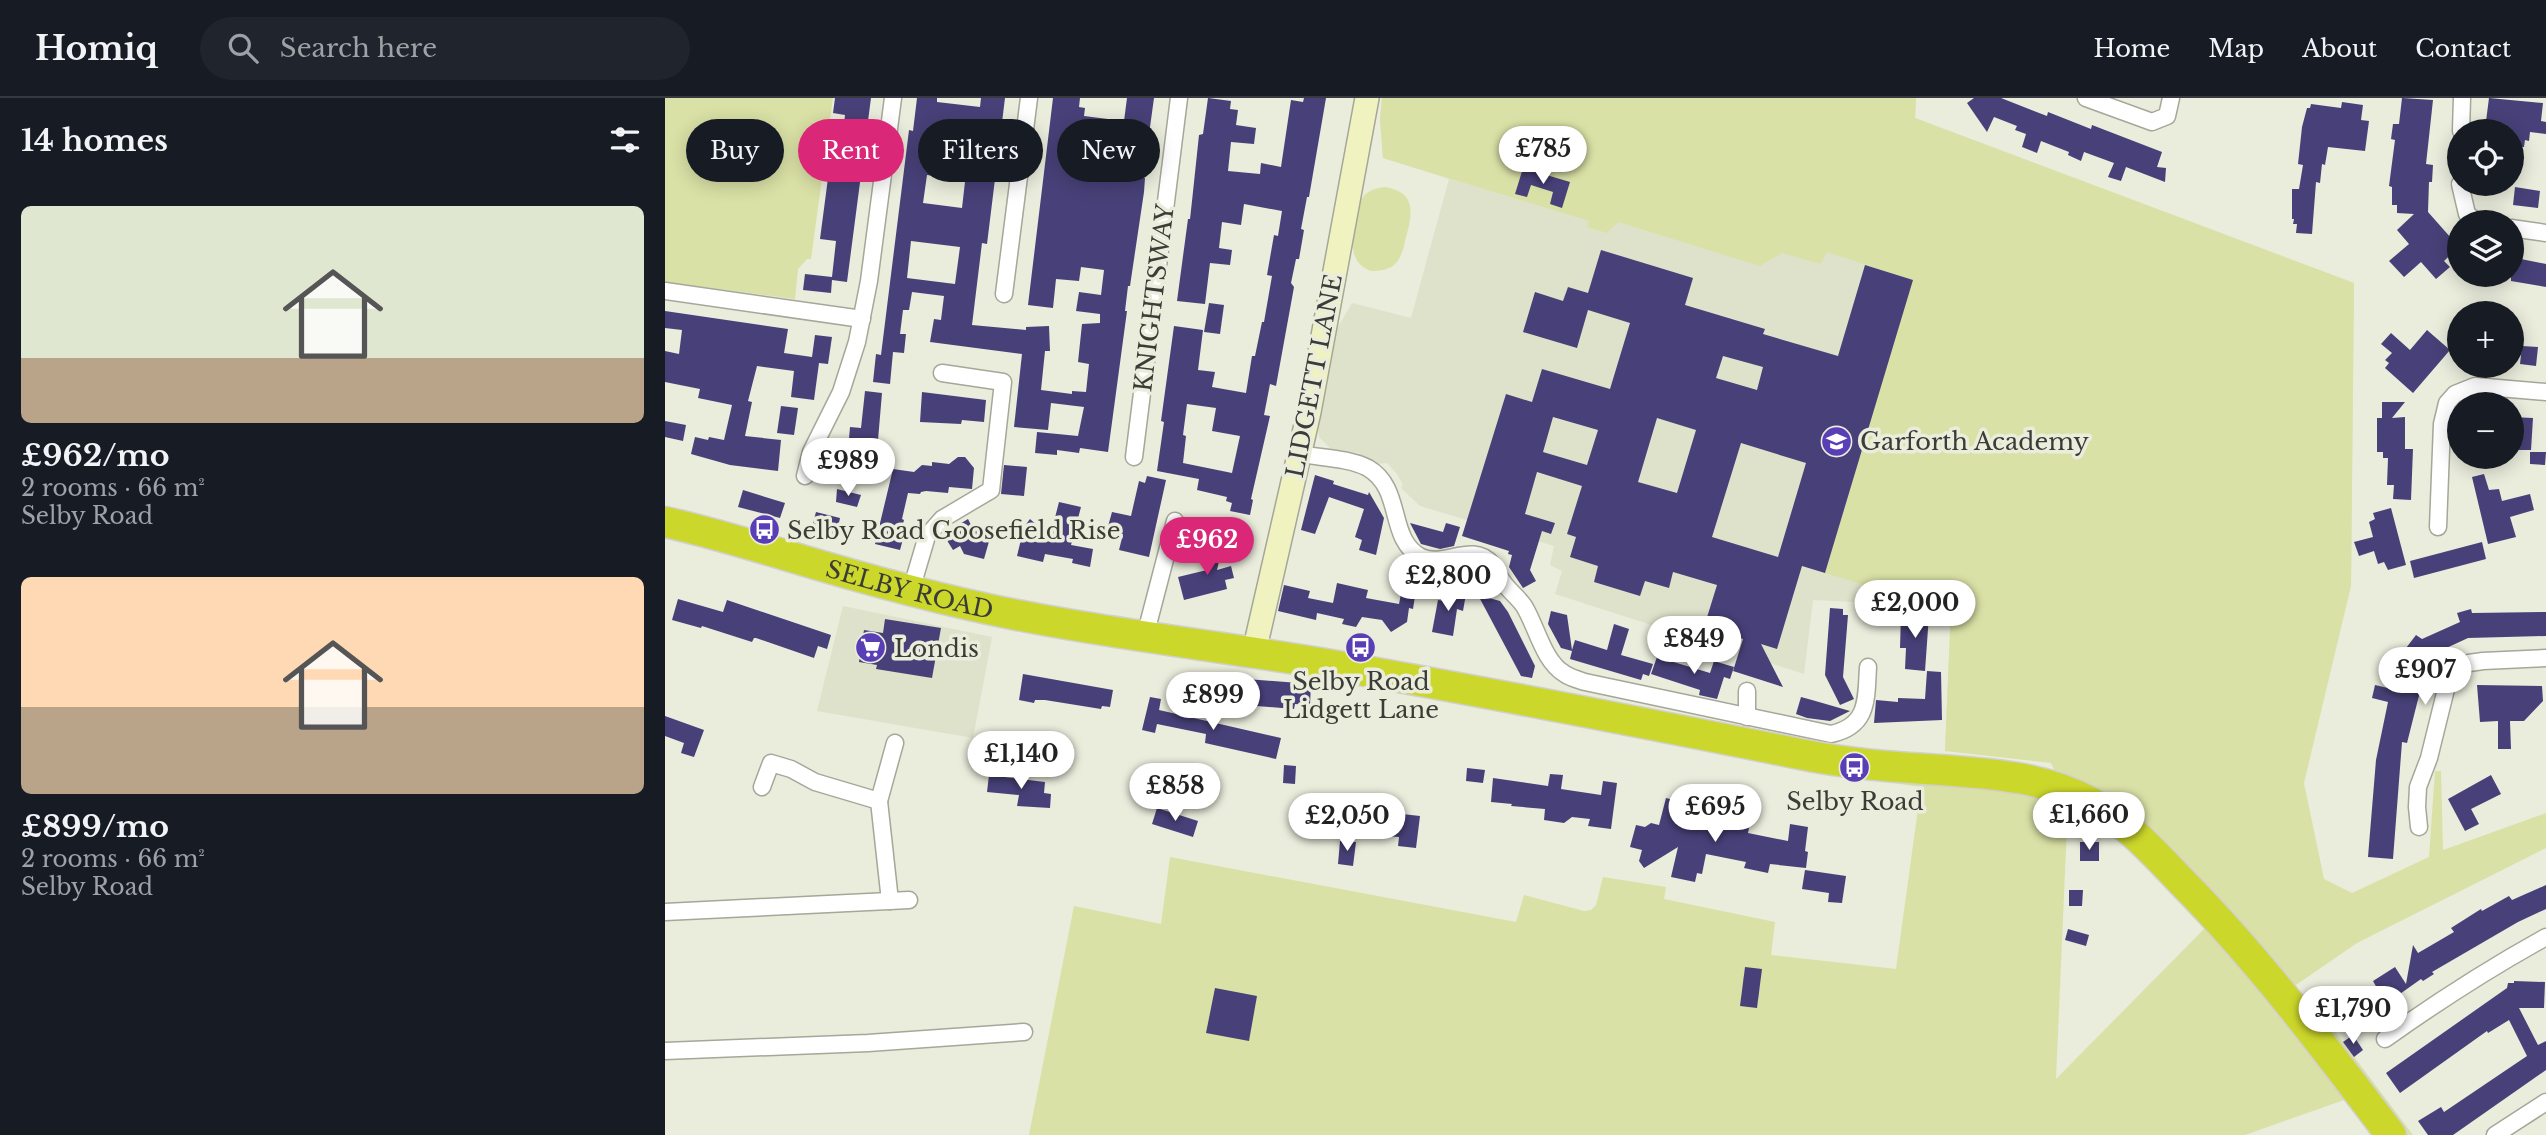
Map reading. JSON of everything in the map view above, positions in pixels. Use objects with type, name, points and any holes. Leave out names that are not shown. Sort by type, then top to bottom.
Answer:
[{"type":"highway","name":"SELBY ROAD","points":[[670,518],[911,590],[1026,617],[1254,652],[1621,718],[1806,756],[1844,762],[1990,773],[2053,785],[2091,803],[2153,852],[2249,952],[2391,1135]]},
{"type":"main road","name":"LIDGETT LANE","points":[[1254,652],[1300,454],[1367,98]]},
{"type":"street","points":[[805,476],[811,452],[841,392],[857,342],[869,281],[893,98]]},
{"type":"street","points":[[1004,293],[1029,98]]},
{"type":"street","name":"KNIGHTSWAY","points":[[1134,457],[1179,98]]},
{"type":"street","points":[[2086,98],[2158,122],[2167,116],[2171,98]]},
{"type":"street","points":[[2461,119],[2462,98]]},
{"type":"street","points":[[2524,230],[2546,233]]},
{"type":"street","points":[[665,291],[862,319]]},
{"type":"street","points":[[911,590],[927,536],[942,519],[991,490],[1003,382],[942,373]]},
{"type":"street","points":[[2438,527],[2442,425],[2447,403],[2455,394],[2475,386],[2546,392]]},
{"type":"street","points":[[1300,454],[1360,465],[1378,475],[1390,492],[1405,542],[1423,558],[1435,561],[1467,554],[1485,559],[1493,565],[1504,585],[1524,606],[1548,653],[1566,676],[1831,734],[1853,726],[1861,716],[1865,705],[1868,667]]},
{"type":"street","points":[[1145,636],[1175,521]]},
{"type":"street","points":[[2419,827],[2418,787],[2429,758],[2447,685],[2455,671],[2469,663],[2483,661],[2546,658]]},
{"type":"street","points":[[1747,691],[1747,717]]},
{"type":"street","points":[[890,901],[879,801],[895,743]]},
{"type":"street","points":[[762,787],[771,763],[791,769],[815,782],[879,801]]},
{"type":"street","points":[[665,912],[909,900]]},
{"type":"street","points":[[2385,1039],[2448,995],[2546,937]]},
{"type":"street","points":[[665,1051],[868,1043],[1024,1032]]},
{"type":"street","points":[[2495,1135],[2546,1102]]},
{"type":"shaded area","name":"Garforth Academy","points":[[1382,98],[1916,98],[1915,118],[2354,283],[2351,586],[1945,751],[1951,607],[1813,600],[1804,674],[1555,594],[1562,571],[1550,565],[1554,546],[1420,506],[1401,488],[1403,485],[1397,474],[1387,463],[1375,464],[1361,457],[1359,453],[1331,449],[1319,437],[1318,429],[1334,334],[1352,303],[1411,318],[1449,179],[1383,158],[1380,119]]},
{"type":"shaded area","points":[[843,606],[992,637],[973,738],[817,711]]},
{"type":"green space","points":[[665,98],[833,98],[830,119],[798,119],[798,182],[822,182],[811,259],[807,259],[798,269],[795,299],[665,282]]},
{"type":"green space","name":"Garforth Academy","points":[[1382,98],[1916,98],[1915,118],[2354,283],[2351,586],[2304,783],[2324,879],[2352,893],[2429,857],[2435,771],[2441,771],[2443,850],[2546,813],[2546,848],[2357,943],[2293,987],[2123,805],[2056,774],[2051,763],[1945,751],[1951,607],[1958,598],[1957,595],[1890,593],[1825,573],[1912,280],[1827,252],[1820,264],[1782,253],[1760,266],[1618,222],[1607,233],[1587,227],[1589,221],[1383,158],[1380,119]]},
{"type":"green space","points":[[1385,187],[1395,190],[1407,199],[1411,212],[1410,220],[1403,251],[1396,263],[1388,269],[1371,271],[1358,262],[1353,251],[1357,211],[1365,194]]},
{"type":"green space","points":[[1465,562],[1477,565],[1489,585],[1467,587],[1438,573]]},
{"type":"green space","points":[[1816,772],[1977,782],[2068,803],[2056,1079],[2210,923],[2347,1099],[2245,1135],[1029,1135],[1074,906],[1161,924],[1170,857],[1516,922],[1524,895],[1584,911],[1591,910],[1596,905],[1603,877],[1666,887],[1664,899],[1775,922],[1771,955],[1896,969],[1921,787]]},
{"type":"green space","points":[[2306,993],[2413,1135],[2406,1135],[2299,997]]},
{"type":"building","points":[[835,98],[871,98],[868,119],[845,119],[845,115],[833,113]]},
{"type":"building","points":[[917,98],[937,98],[937,102],[980,107],[981,98],[1005,98],[1002,119],[918,119],[918,182],[926,182],[923,203],[962,208],[965,182],[995,182],[987,244],[982,243],[972,325],[1026,330],[1026,327],[1049,326],[1050,351],[1045,351],[1041,390],[1072,394],[1072,391],[1086,392],[1089,364],[1078,362],[1082,324],[1100,323],[1100,314],[1076,311],[1079,292],[1101,295],[1104,270],[1081,267],[1079,281],[1056,279],[1053,308],[1028,305],[1053,98],[1080,98],[1079,107],[1085,108],[1084,116],[1108,119],[1057,119],[1057,182],[1145,182],[1128,286],[1108,452],[1080,448],[1079,453],[1057,450],[1057,455],[1035,453],[1037,432],[1078,436],[1084,407],[1051,403],[1048,430],[1014,427],[1022,354],[930,342],[934,319],[941,320],[944,296],[912,292],[909,310],[903,310],[900,334],[906,334],[904,353],[893,352],[890,384],[873,382],[876,354],[881,355],[909,130],[913,131]],"holes":[[[911,241],[960,247],[955,284],[907,278]]]},
{"type":"building","points":[[1127,98],[1154,98],[1151,119],[1124,119]]},
{"type":"building","points":[[1208,98],[1231,101],[1230,109],[1238,110],[1236,125],[1256,128],[1254,144],[1231,142],[1228,171],[1260,174],[1261,163],[1281,167],[1291,100],[1303,102],[1304,98],[1326,98],[1301,229],[1304,230],[1299,259],[1296,259],[1291,283],[1294,287],[1276,386],[1270,384],[1264,415],[1270,416],[1251,499],[1250,515],[1230,511],[1232,503],[1226,501],[1227,497],[1197,490],[1199,479],[1157,471],[1174,326],[1203,330],[1198,370],[1215,372],[1212,387],[1246,393],[1252,356],[1255,356],[1264,322],[1272,276],[1267,275],[1274,235],[1278,236],[1282,211],[1244,204],[1241,225],[1222,222],[1219,248],[1232,250],[1230,265],[1210,263],[1205,304],[1177,301],[1190,219],[1199,135],[1203,134]],"holes":[[[1187,404],[1216,408],[1212,431],[1240,436],[1232,473],[1183,463]]]},
{"type":"building","points":[[1974,98],[2001,98],[2047,116],[2048,112],[2091,129],[2092,125],[2162,152],[2157,167],[2166,168],[2165,182],[2126,167],[2121,181],[2108,177],[2114,163],[2084,152],[2081,161],[2068,155],[2069,152],[2041,141],[2037,153],[2022,147],[2026,134],[2015,130],[2017,126],[1994,117],[1987,132],[1967,103]]},
{"type":"building","points":[[2402,98],[2433,100],[2426,164],[2433,165],[2432,182],[2429,182],[2428,212],[2447,233],[2447,258],[2444,261],[2447,270],[2436,279],[2421,262],[2404,277],[2389,261],[2409,244],[2397,230],[2414,214],[2397,213],[2397,205],[2392,205],[2392,187],[2389,186],[2395,140],[2391,139],[2393,124],[2399,124]]},
{"type":"building","points":[[2489,98],[2543,103],[2541,121],[2546,122],[2546,134],[2530,132],[2529,141],[2525,140],[2524,147],[2524,119],[2486,119]]},
{"type":"building","points":[[2342,102],[2363,105],[2361,120],[2369,121],[2365,151],[2328,147],[2325,165],[2322,164],[2320,183],[2316,182],[2312,234],[2296,233],[2297,224],[2293,224],[2292,219],[2292,189],[2299,189],[2303,165],[2298,164],[2307,108],[2310,108],[2311,104],[2341,108]]},
{"type":"building","points":[[1523,168],[1570,182],[1562,208],[1550,204],[1553,192],[1531,185],[1527,197],[1515,194]]},
{"type":"building","points":[[827,182],[860,182],[847,282],[832,280],[831,293],[803,290],[805,274],[832,277],[836,241],[820,239]]},
{"type":"building","points":[[2524,188],[2540,191],[2538,208],[2513,205],[2514,196],[2524,196]]},
{"type":"building","points":[[1601,250],[1693,278],[1685,305],[1765,329],[1763,334],[1838,356],[1865,265],[1913,280],[1825,573],[1802,566],[1777,649],[1761,644],[1783,687],[1733,671],[1743,639],[1704,627],[1717,585],[1673,572],[1669,588],[1645,581],[1640,596],[1594,582],[1598,566],[1570,557],[1576,537],[1567,534],[1582,486],[1537,472],[1525,514],[1555,523],[1551,534],[1542,531],[1530,570],[1536,581],[1523,588],[1509,567],[1512,555],[1508,554],[1509,551],[1462,536],[1506,394],[1532,402],[1542,369],[1610,389],[1630,323],[1588,310],[1577,348],[1523,332],[1535,292],[1563,301],[1568,287],[1588,293]],"holes":[[[1723,356],[1763,367],[1757,390],[1716,378]],[[1553,417],[1598,430],[1587,465],[1543,452]],[[1657,418],[1696,430],[1677,493],[1638,482]],[[1741,443],[1806,463],[1778,557],[1712,537]]]},
{"type":"building","points":[[2524,260],[2546,264],[2546,287],[2524,283]]},
{"type":"building","points":[[1209,303],[1224,305],[1220,334],[1204,332]]},
{"type":"building","points":[[665,311],[788,329],[784,353],[812,357],[815,335],[832,337],[828,364],[819,363],[814,400],[791,397],[794,371],[757,366],[748,401],[752,402],[745,436],[781,440],[778,471],[730,465],[691,454],[695,437],[724,440],[732,405],[698,398],[700,389],[665,382],[665,351],[679,354],[682,330],[665,328]]},
{"type":"building","points":[[2427,330],[2447,347],[2447,353],[2413,393],[2385,368],[2389,363],[2385,360],[2392,353],[2381,344],[2391,333],[2410,350]]},
{"type":"building","points":[[2524,346],[2538,347],[2536,366],[2524,364]]},
{"type":"building","points":[[865,391],[882,393],[878,440],[872,439],[872,443],[866,443],[862,463],[847,462],[850,427],[861,428]]},
{"type":"building","points":[[922,392],[986,400],[984,422],[920,422]]},
{"type":"building","points":[[2382,402],[2405,402],[2392,418],[2405,417],[2405,449],[2413,449],[2411,500],[2393,499],[2394,485],[2387,485],[2388,458],[2383,458],[2383,452],[2377,452],[2377,418],[2382,418]]},
{"type":"building","points":[[781,406],[798,408],[794,435],[777,433]]},
{"type":"building","points":[[2524,418],[2533,418],[2531,450],[2524,450]]},
{"type":"building","points":[[665,421],[686,425],[683,441],[665,437]]},
{"type":"building","points":[[2530,452],[2546,452],[2545,465],[2530,464]]},
{"type":"building","points":[[958,457],[965,457],[974,468],[972,489],[949,487],[948,493],[908,493],[901,531],[905,532],[900,550],[875,544],[893,469],[914,472],[922,465],[932,466],[932,462],[949,464]]},
{"type":"building","points":[[1004,465],[1027,467],[1024,496],[1001,494]]},
{"type":"building","points":[[2484,474],[2489,490],[2499,489],[2502,501],[2530,494],[2534,510],[2510,517],[2516,537],[2488,544],[2472,477]]},
{"type":"building","points":[[1315,475],[1334,481],[1333,484],[1368,495],[1369,492],[1384,518],[1376,555],[1359,550],[1362,540],[1355,537],[1364,509],[1329,497],[1315,534],[1301,530]]},
{"type":"building","points":[[1147,476],[1166,480],[1149,557],[1119,550],[1123,534],[1107,530],[1112,512],[1131,516],[1139,481],[1145,483]]},
{"type":"building","points":[[837,489],[861,495],[857,507],[836,502]]},
{"type":"building","points":[[743,490],[785,503],[780,518],[738,507]]},
{"type":"building","points":[[1059,502],[1081,507],[1071,545],[1093,549],[1090,567],[1072,563],[1073,559],[1045,554],[1043,562],[1017,556],[1024,527],[1030,519],[1050,537]]},
{"type":"building","points":[[2391,508],[2406,565],[2388,570],[2384,562],[2378,564],[2374,551],[2359,556],[2354,542],[2373,537],[2369,522],[2375,519],[2373,513]]},
{"type":"building","points":[[816,512],[840,518],[836,536],[811,530]]},
{"type":"building","points":[[968,519],[971,525],[992,531],[984,559],[964,554],[960,546],[953,550],[943,534]]},
{"type":"building","points":[[1410,523],[1443,532],[1446,523],[1460,527],[1454,546],[1440,549],[1421,544]]},
{"type":"building","points":[[2482,542],[2486,559],[2414,578],[2410,561]]},
{"type":"building","points":[[1210,545],[1222,548],[1217,570],[1231,566],[1234,578],[1225,580],[1227,589],[1184,600],[1178,577],[1207,570]]},
{"type":"building","points":[[1337,583],[1368,590],[1366,598],[1399,604],[1401,594],[1415,596],[1413,609],[1409,608],[1407,622],[1391,632],[1382,620],[1362,617],[1356,627],[1342,624],[1344,619],[1317,613],[1316,620],[1278,611],[1284,585],[1310,591],[1308,598],[1333,603]]},
{"type":"building","points":[[1447,591],[1466,594],[1463,611],[1457,609],[1453,636],[1432,632],[1438,600],[1445,601]]},
{"type":"building","points":[[1478,595],[1500,601],[1508,612],[1535,666],[1532,678],[1521,676]]},
{"type":"building","points":[[678,599],[723,612],[727,600],[831,635],[827,649],[818,646],[814,658],[756,638],[752,642],[702,626],[701,628],[672,620]]},
{"type":"building","points":[[1830,608],[1843,609],[1843,615],[1848,615],[1843,677],[1854,699],[1840,705],[1825,675]]},
{"type":"building","points":[[1875,609],[1888,610],[1888,623],[1875,622]]},
{"type":"building","points":[[2471,609],[2472,613],[2546,612],[2546,636],[2468,638],[2429,656],[2407,743],[2402,742],[2393,859],[2368,857],[2376,760],[2388,702],[2372,698],[2375,685],[2392,689],[2403,652],[2416,635],[2422,639],[2460,622],[2457,613]]},
{"type":"building","points":[[1551,611],[1567,615],[1572,650],[1575,640],[1607,650],[1614,624],[1629,629],[1621,655],[1653,664],[1649,676],[1643,674],[1641,680],[1570,659],[1572,651],[1561,648],[1548,624]]},
{"type":"building","points":[[1901,613],[1929,615],[1925,671],[1905,669],[1906,648],[1900,648]]},
{"type":"building","points":[[885,619],[941,628],[932,678],[876,669],[877,665],[859,662],[864,630],[883,633]]},
{"type":"building","points":[[1657,657],[1710,673],[1714,661],[1734,667],[1730,679],[1724,677],[1717,699],[1699,695],[1700,690],[1651,674]]},
{"type":"building","points":[[1927,671],[1941,672],[1942,720],[1874,723],[1876,700],[1898,702],[1898,698],[1925,699]]},
{"type":"building","points":[[1023,674],[1113,690],[1110,707],[1102,706],[1101,709],[1045,700],[1035,700],[1034,703],[1019,700]]},
{"type":"building","points":[[1246,679],[1311,684],[1310,705],[1295,704],[1294,709],[1244,705]]},
{"type":"building","points":[[2477,685],[2542,686],[2543,701],[2524,721],[2510,721],[2511,749],[2498,749],[2498,721],[2480,722]]},
{"type":"building","points":[[1150,697],[1161,699],[1159,710],[1281,738],[1276,759],[1205,743],[1206,734],[1157,724],[1155,733],[1142,730]]},
{"type":"building","points":[[1801,697],[1850,711],[1830,721],[1807,718],[1796,714]]},
{"type":"building","points":[[665,716],[704,730],[694,757],[681,753],[684,743],[665,736]]},
{"type":"building","points":[[1284,765],[1296,766],[1295,784],[1283,783]]},
{"type":"building","points":[[1467,768],[1485,770],[1483,783],[1466,781]]},
{"type":"building","points":[[1550,774],[1563,775],[1561,789],[1601,795],[1603,781],[1617,783],[1611,829],[1588,826],[1590,819],[1572,817],[1564,823],[1544,820],[1545,809],[1491,802],[1493,778],[1548,786]]},
{"type":"building","points":[[989,775],[1045,782],[1044,793],[1051,794],[1050,808],[1017,806],[1019,795],[987,792]]},
{"type":"building","points":[[2491,775],[2501,794],[2471,809],[2479,824],[2465,831],[2448,799]]},
{"type":"building","points":[[1666,798],[1682,802],[1679,819],[1710,825],[1711,820],[1723,823],[1724,815],[1740,818],[1738,826],[1749,828],[1748,833],[1788,841],[1790,824],[1808,827],[1806,868],[1770,864],[1768,873],[1744,868],[1746,862],[1706,854],[1702,874],[1697,873],[1695,882],[1671,877],[1678,847],[1644,868],[1639,861],[1642,850],[1630,847],[1636,825],[1659,825]]},
{"type":"building","points":[[1157,808],[1198,821],[1193,837],[1152,824]]},
{"type":"building","points":[[1366,810],[1420,816],[1416,848],[1398,846],[1399,837],[1363,834]]},
{"type":"building","points":[[1340,841],[1356,842],[1353,866],[1338,864]]},
{"type":"building","points":[[2080,842],[2099,842],[2099,861],[2080,861]]},
{"type":"building","points":[[1805,870],[1846,876],[1842,903],[1828,902],[1829,893],[1802,889]]},
{"type":"building","points":[[2546,885],[2546,909],[2518,922],[2432,972],[2434,974],[2423,981],[2421,979],[2390,1001],[2392,1004],[2381,1011],[2379,1008],[2362,1020],[2353,1007],[2378,990],[2373,981],[2395,967],[2406,984],[2413,945],[2418,953],[2454,932],[2451,928],[2481,909],[2482,911],[2509,896],[2512,900]]},
{"type":"building","points":[[2069,890],[2083,890],[2082,906],[2069,906]]},
{"type":"building","points":[[2068,929],[2089,935],[2086,946],[2065,940]]},
{"type":"building","points":[[1745,967],[1762,969],[1757,1008],[1740,1006]]},
{"type":"building","points":[[2514,981],[2545,982],[2544,1008],[2519,1008],[2538,1045],[2546,1041],[2546,1070],[2453,1135],[2428,1135],[2418,1121],[2441,1107],[2444,1112],[2527,1056],[2509,1020],[2488,1033],[2487,1031],[2400,1093],[2386,1073]]},
{"type":"building","points":[[1215,988],[1257,996],[1249,1041],[1206,1033]]},
{"type":"building","points":[[2334,992],[2341,1004],[2330,1011],[2323,999]]},
{"type":"building","points":[[2353,1035],[2363,1050],[2354,1057],[2343,1042]]},
{"type":"place","name":"Garforth Academy","points":[[1837,441]]},
{"type":"place","name":"Selby Road Goosefield Rise","points":[[764,530]]},
{"type":"place","name":"Selby Road Lidgett Lane","points":[[1361,647]]},
{"type":"place","name":"Londis","points":[[871,648]]},
{"type":"place","name":"Selby Road","points":[[1855,767]]}]
